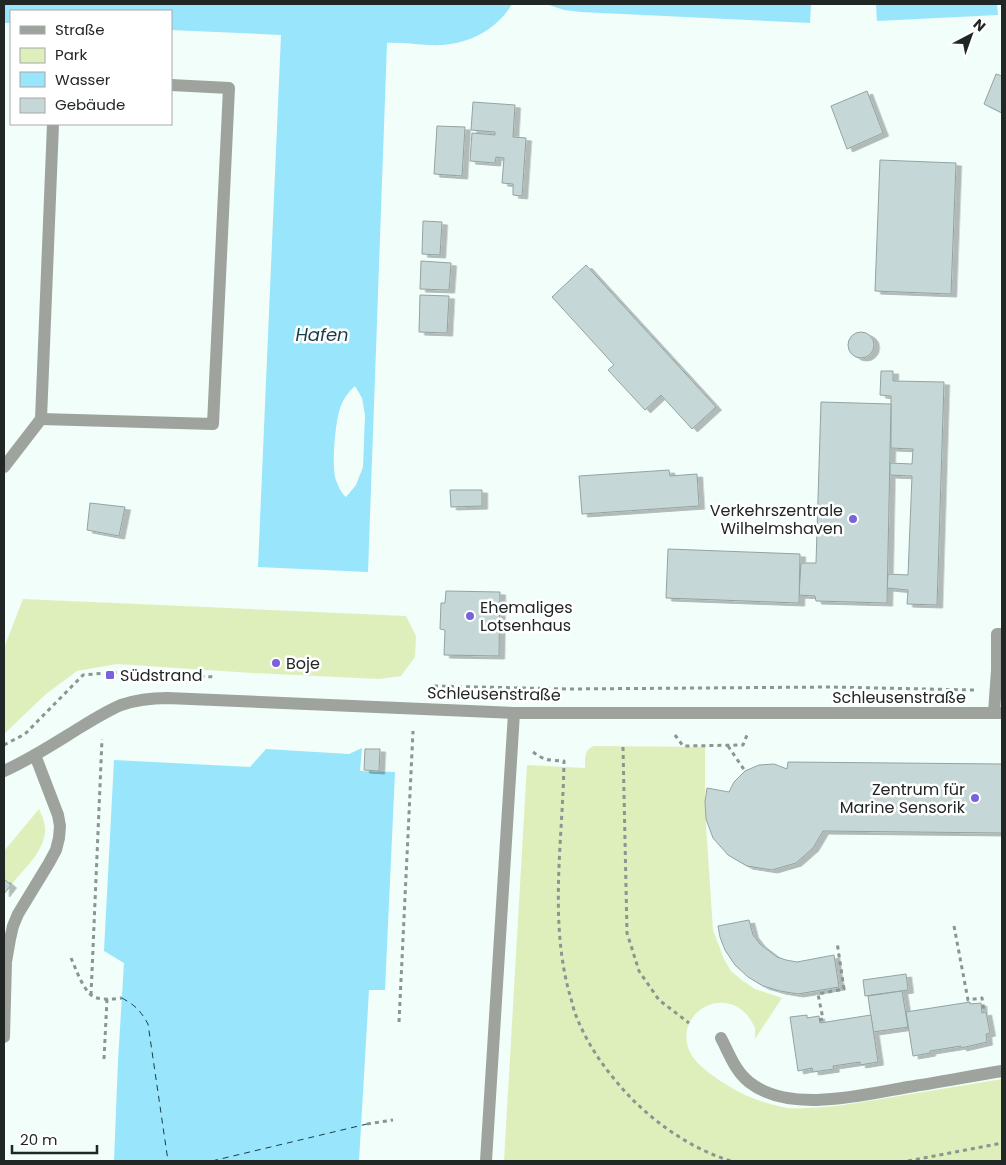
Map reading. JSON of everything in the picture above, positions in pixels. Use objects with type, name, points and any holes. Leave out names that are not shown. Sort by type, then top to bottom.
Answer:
[{"type":"street","points":[[41,419],[213,424],[229,88],[172,85]]},
{"type":"street","points":[[4,467],[41,419],[53,125]]},
{"type":"street","points":[[998,713],[995,690],[997,634],[1002,634]]},
{"type":"street","name":"Schleusenstraße","points":[[4,771],[104,713],[122,705],[152,698],[514,712],[998,713]]},
{"type":"street","points":[[486,1161],[514,712]]},
{"type":"street","points":[[4,1037],[6,962],[13,926],[18,914],[56,850],[59,838],[60,826],[58,815],[34,755]]},
{"type":"street","points":[[721,1038],[734,1063],[748,1081],[772,1094],[787,1098],[806,1100],[855,1096],[1002,1071]]},
{"type":"path","points":[[426,686],[568,689],[831,687],[995,690]]},
{"type":"path","points":[[399,1022],[413,731]]},
{"type":"path","points":[[675,735],[684,746],[743,745],[747,735]]},
{"type":"path","points":[[91,995],[102,736]]},
{"type":"path","points":[[727,745],[745,771]]},
{"type":"path","points":[[622,747],[627,933],[639,971],[659,1000],[689,1024]]},
{"type":"path","points":[[550,760],[564,761],[558,894],[559,932],[564,973],[576,1016],[584,1035],[621,1088],[639,1106],[679,1137],[703,1150],[731,1161]]},
{"type":"path","points":[[954,926],[968,1000],[982,998],[984,1012]]},
{"type":"path","points":[[819,1020],[823,1019],[818,994],[844,989],[836,942]]},
{"type":"path","points":[[70,958],[85,989],[91,995],[96,998],[122,998]]},
{"type":"path","points":[[104,1059],[107,999]]},
{"type":"path","points":[[366,1124],[393,1120]]},
{"type":"path","points":[[908,1161],[1002,1143]]},
{"type":"green space","points":[[23,599],[406,616],[416,636],[415,657],[401,676],[379,679],[117,664],[77,671],[46,694],[4,734],[4,648]]},
{"type":"green space","points":[[594,746],[705,747],[705,811],[713,930],[724,959],[731,971],[755,989],[782,998],[755,1039],[755,1028],[747,1015],[736,1006],[724,1003],[712,1004],[701,1009],[687,1028],[687,1041],[694,1059],[709,1073],[745,1095],[766,1103],[793,1108],[849,1104],[1002,1079],[1002,1161],[504,1161],[527,765],[585,768],[585,758],[588,749]]},
{"type":"green space","points":[[39,809],[45,826],[41,847],[32,861],[11,885],[4,879],[4,851]]},
{"type":"water","name":"Hafen","points":[[4,4],[512,4],[499,21],[473,38],[442,45],[387,43],[368,572],[258,567],[281,35],[172,30],[172,10],[10,10],[10,23],[4,23]],"holes":[[[355,386],[362,398],[365,415],[363,467],[356,485],[346,497],[339,488],[334,471],[336,426],[341,405],[347,394]]]},
{"type":"water","points":[[546,4],[811,4],[810,23],[581,12],[564,10]]},
{"type":"water","points":[[876,4],[997,4],[998,15],[877,21]]},
{"type":"water","points":[[362,748],[360,771],[395,772],[385,990],[369,990],[359,1161],[114,1161],[124,963],[104,951],[114,760],[250,767],[266,749],[349,754]]},
{"type":"building","points":[[996,74],[1002,76],[1002,113],[984,104]]},
{"type":"building","points":[[867,91],[883,133],[847,149],[831,106]]},
{"type":"building","points":[[473,102],[515,105],[513,137],[526,138],[522,196],[513,195],[513,184],[502,183],[504,158],[496,157],[495,163],[470,161],[472,133],[495,135],[495,132],[471,130]]},
{"type":"building","points":[[437,126],[465,127],[462,176],[434,174]]},
{"type":"building","points":[[880,160],[956,163],[951,294],[875,291]]},
{"type":"building","points":[[423,221],[442,222],[440,255],[422,254]]},
{"type":"building","points":[[421,261],[451,263],[449,290],[420,289]]},
{"type":"building","points":[[586,265],[716,407],[692,429],[661,395],[645,410],[608,370],[614,365],[552,297]]},
{"type":"building","points":[[420,295],[449,296],[447,333],[419,332]]},
{"type":"building","points":[[861,332],[870,336],[874,345],[870,354],[861,358],[852,354],[848,345],[852,336]]},
{"type":"building","points":[[881,371],[893,371],[893,381],[944,382],[937,605],[907,604],[908,590],[887,588],[888,574],[908,575],[912,476],[890,475],[890,463],[912,464],[913,449],[891,448],[891,396],[880,395]]},
{"type":"building","name":"Verkehrszentrale Wilhelmshaven","points":[[821,402],[891,404],[887,603],[816,601],[815,596],[799,595],[801,563],[816,563]]},
{"type":"building","points":[[669,470],[670,476],[697,474],[699,506],[582,514],[579,476]]},
{"type":"building","points":[[450,490],[482,490],[482,506],[451,507]]},
{"type":"building","points":[[90,503],[125,507],[119,536],[87,530]]},
{"type":"building","points":[[668,549],[800,554],[799,603],[666,598]]},
{"type":"building","name":"Ehemaliges Lotsenhaus","points":[[446,591],[500,592],[499,656],[444,655],[445,630],[440,629],[441,603],[445,603]]},
{"type":"building","points":[[365,749],[380,749],[379,771],[364,770]]},
{"type":"building","points":[[788,762],[1002,764],[1002,833],[823,831],[813,848],[796,863],[772,870],[747,866],[728,855],[713,838],[706,819],[705,802],[707,788],[729,792],[734,782],[745,771],[759,765],[774,764],[787,769]]},
{"type":"building","points":[[4,879],[11,885],[4,894]]},
{"type":"building","points":[[749,920],[753,935],[760,944],[777,957],[797,962],[834,955],[839,987],[798,994],[763,986],[748,977],[735,965],[725,950],[718,926]]},
{"type":"building","points":[[906,974],[908,990],[865,996],[863,980]]},
{"type":"building","points":[[902,991],[908,1027],[873,1032],[868,996]]},
{"type":"building","points":[[970,1002],[970,1004],[981,1003],[982,1013],[986,1012],[990,1033],[986,1034],[987,1042],[961,1048],[961,1046],[930,1051],[930,1053],[913,1056],[906,1012]]},
{"type":"building","points":[[807,1015],[807,1018],[819,1016],[820,1023],[871,1015],[878,1062],[860,1065],[860,1062],[833,1066],[834,1069],[813,1072],[812,1068],[798,1071],[790,1017]]},
{"type":"ferry route","points":[[122,998],[131,1003],[143,1015],[148,1024],[168,1161]]},
{"type":"ferry route","points":[[212,1161],[367,1124]]},
{"type":"place","name":"Verkehrszentrale Wilhelmshaven","points":[[853,519]]},
{"type":"place","name":"Ehemaliges Lotsenhaus","points":[[470,616]]},
{"type":"place","name":"Boje","points":[[276,663]]},
{"type":"place","name":"Südstrand","points":[[110,675]]},
{"type":"place","name":"Zentrum für Marine Sensorik","points":[[975,798]]}]
